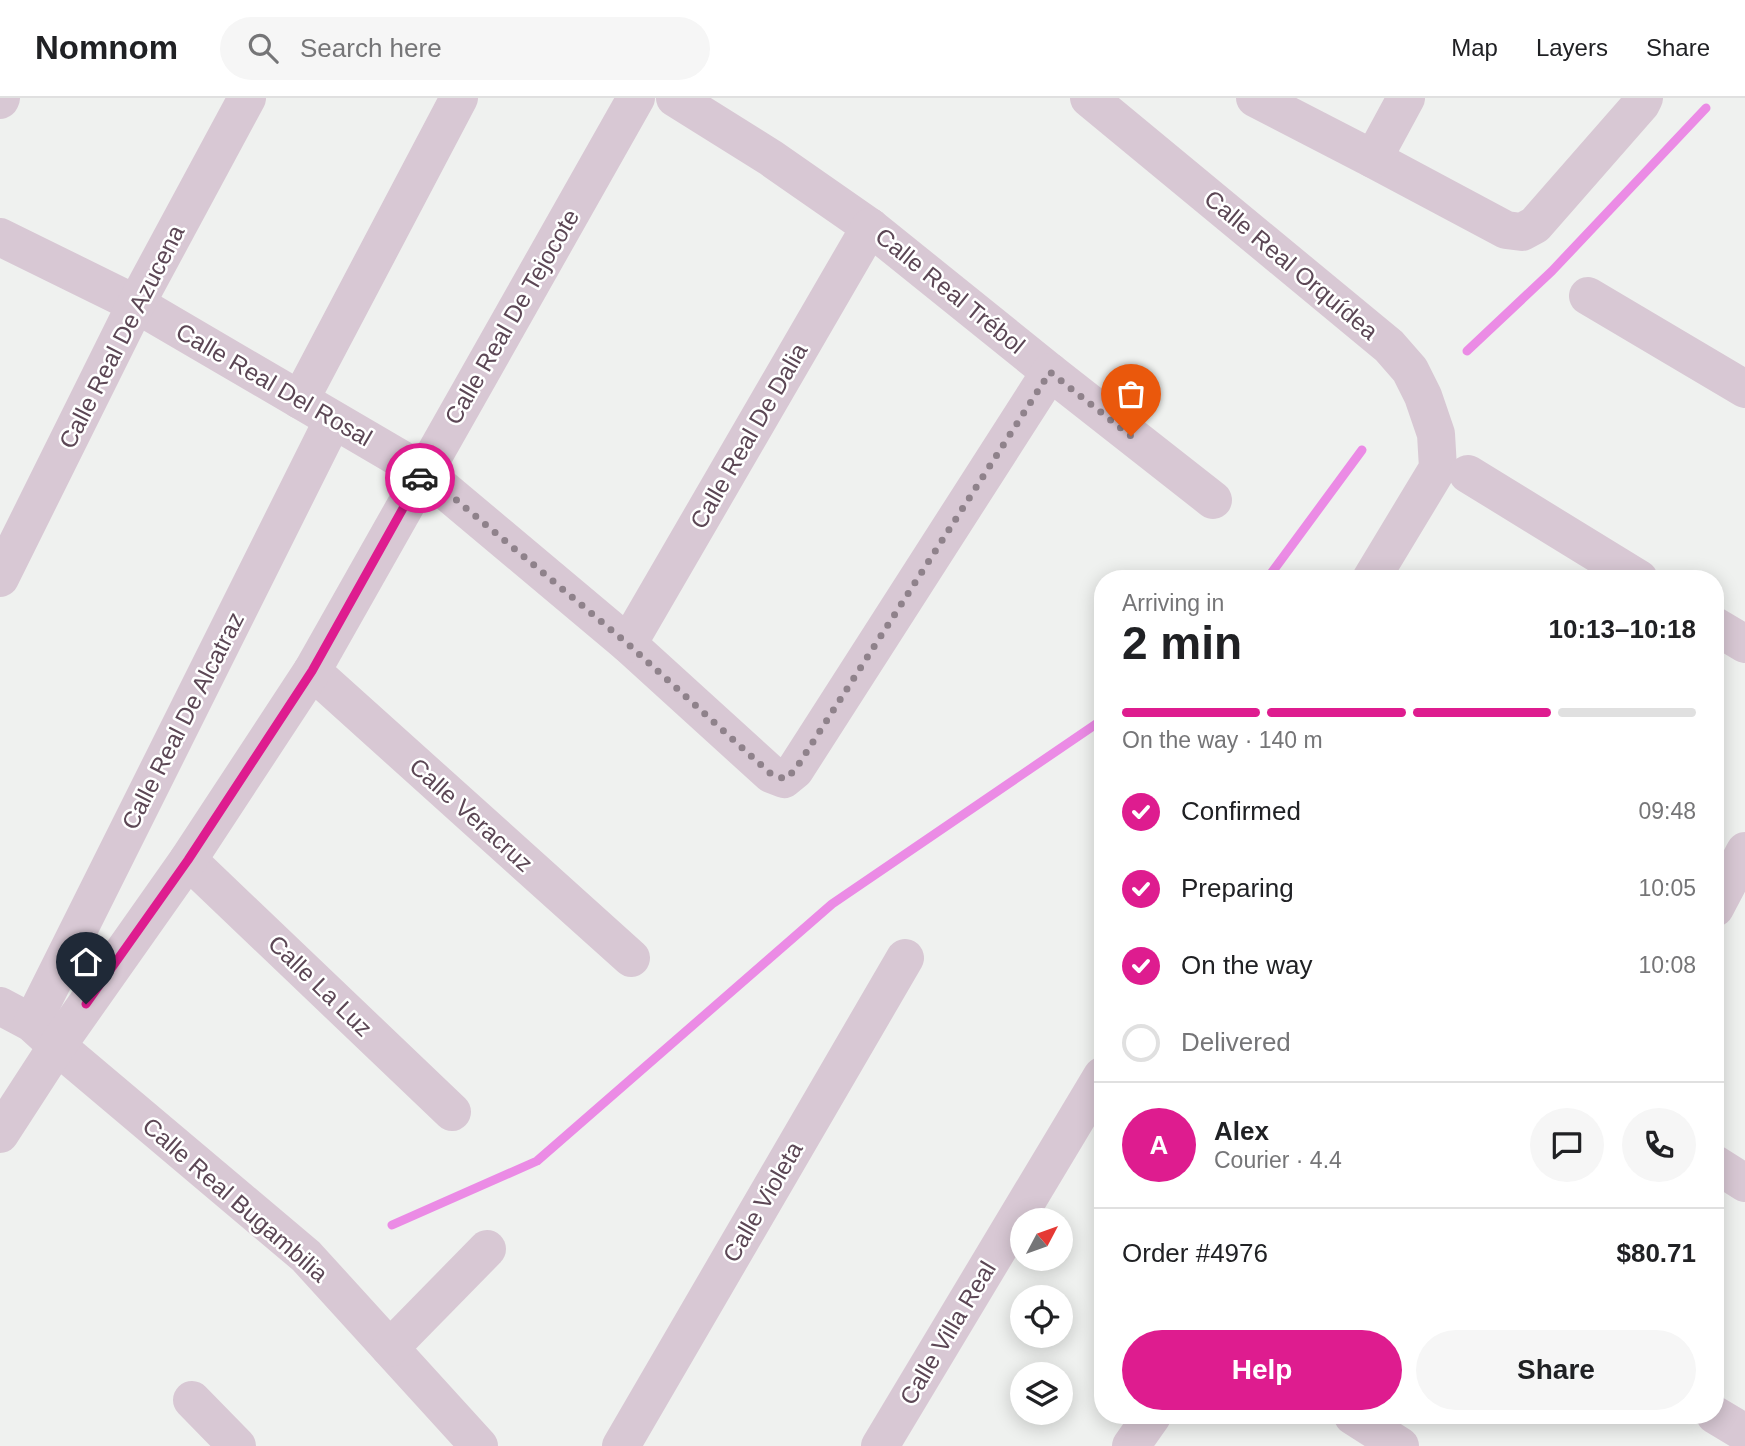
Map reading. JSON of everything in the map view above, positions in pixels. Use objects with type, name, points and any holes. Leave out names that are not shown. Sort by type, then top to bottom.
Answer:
[{"type":"street","name":"Calle Real De Azucena","points":[[0,578],[136,304],[247,98]]},
{"type":"street","points":[[300,400],[459,98]]},
{"type":"street","name":"Calle Real De Tejocote","points":[[0,1134],[30,1025],[188,860],[312,671],[636,98]]},
{"type":"street","name":"Calle Real Trébol","points":[[675,98],[771,158],[870,227],[1213,500]]},
{"type":"street","name":"Calle Real Orquídea","points":[[1089,98],[1389,346],[1410,370],[1453,471]]},
{"type":"street","points":[[1255,98],[1506,230],[1522,232],[1535,225],[1637,100]]},
{"type":"street","points":[[1373,159],[1406,98]]},
{"type":"street","name":"Calle Real De Dalia","points":[[628,644],[870,227]]},
{"type":"street","name":"Calle Real Del Rosal","points":[[0,237],[136,304],[423,472],[628,644],[771,774],[785,779],[795,770],[1050,372]]},
{"type":"street","points":[[1588,296],[1745,389]]},
{"type":"street","name":"Calle Real De Alcatraz","points":[[30,1025],[333,420]]},
{"type":"street","points":[[1378,570],[1453,471],[1624,570]]},
{"type":"street","points":[[1724,631],[1745,644]]},
{"type":"street","name":"Calle Veracruz","points":[[312,671],[631,958]]},
{"type":"street","points":[[1724,901],[1745,851]]},
{"type":"street","name":"Calle La Luz","points":[[188,860],[452,1112]]},
{"type":"street","name":"Calle Violeta","points":[[621,1446],[905,958]]},
{"type":"street","name":"Calle Real Bugambilia","points":[[30,1025],[306,1256],[479,1446]]},
{"type":"street","name":"Calle Villa Real","points":[[880,1446],[1094,1089]]},
{"type":"street","points":[[1724,1170],[1745,1183]]},
{"type":"street","points":[[390,1348],[487,1249]]},
{"type":"street","points":[[192,1400],[236,1446]]},
{"type":"street","points":[[1724,1420],[1745,1433]]},
{"type":"street","points":[[1131,1446],[1146,1424]]},
{"type":"street","points":[[1366,1424],[1400,1446]]},
{"type":"waterway","points":[[1467,351],[1552,271],[1706,108]]},
{"type":"waterway","points":[[1274,570],[1362,450]]},
{"type":"waterway","points":[[392,1225],[537,1161],[832,904],[1094,725]]},
{"type":"way so far","points":[[420,478],[423,472],[628,644],[771,774],[785,779],[795,770],[1050,372],[1131,436]]},
{"type":"route","points":[[86,1004],[188,860],[312,671],[420,478]]}]
